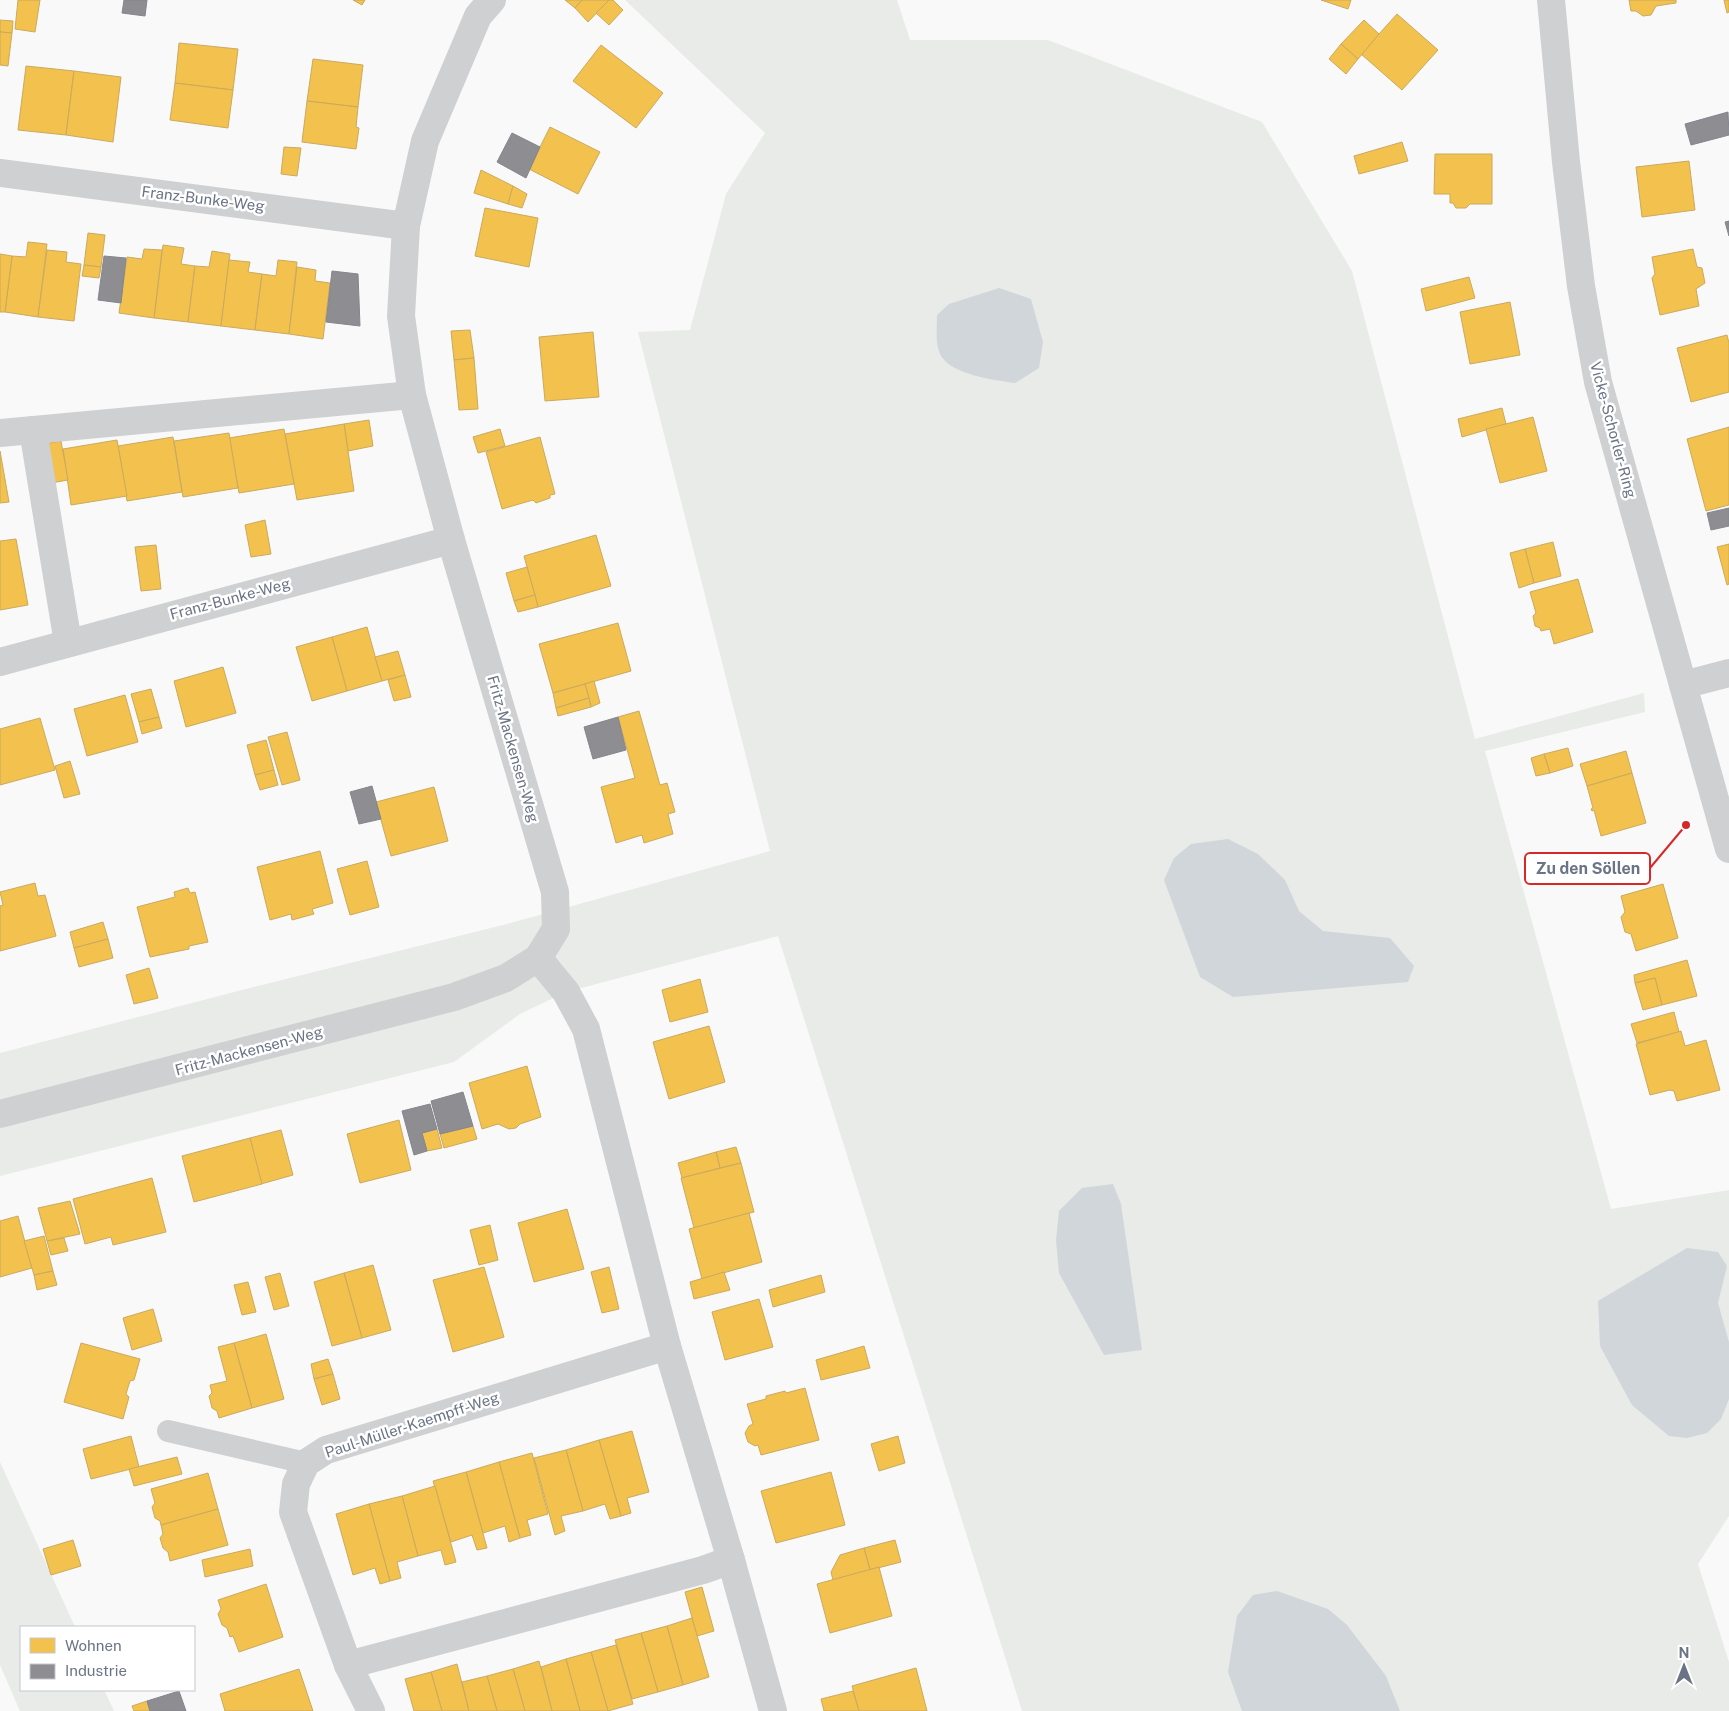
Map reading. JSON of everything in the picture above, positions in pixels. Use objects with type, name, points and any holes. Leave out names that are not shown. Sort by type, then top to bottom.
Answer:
[{"type":"street","name":"Fritz-Mackensen-Weg","points":[[0,1114],[454,997],[506,978],[538,958],[556,929],[555,892],[451,540],[412,394],[401,316],[406,226],[425,141],[478,16],[492,0]]},
{"type":"street","name":"Vicke-Schorler-Ring","points":[[1551,0],[1568,181],[1582,286],[1598,382],[1729,849]]},
{"type":"street","name":"Franz-Bunke-Weg","points":[[0,173],[406,226]]},
{"type":"street","points":[[0,433],[412,394]]},
{"type":"street","points":[[33,430],[68,643]]},
{"type":"street","name":"Franz-Bunke-Weg","points":[[0,662],[451,540]]},
{"type":"street","points":[[1683,685],[1729,673]]},
{"type":"street","points":[[538,958],[566,992],[586,1029],[667,1346],[731,1560],[773,1711]]},
{"type":"street","name":"Paul-Müller-Kaempff-Weg","points":[[371,1711],[348,1665],[293,1512],[296,1484],[306,1463],[326,1450],[667,1346]]},
{"type":"street","points":[[348,1665],[703,1570],[731,1560]]},
{"type":"lane","points":[[168,1431],[306,1463]]},
{"type":"shaded area","points":[[625,0],[897,0],[910,40],[1048,40],[1262,122],[1352,271],[1475,739],[1644,693],[1645,712],[1485,751],[1611,1209],[1729,1190],[1729,1516],[1698,1564],[1729,1662],[1729,1711],[1022,1711],[778,936],[566,992],[520,1014],[454,1062],[0,1176],[0,1053],[507,924],[770,851],[638,332],[690,330],[726,194],[765,133]]},
{"type":"shaded area","points":[[999,288],[1031,299],[1043,342],[1039,368],[1015,383],[963,372],[945,361],[937,345],[937,315],[949,304]]},
{"type":"shaded area","points":[[1228,839],[1258,854],[1285,880],[1299,911],[1323,931],[1390,938],[1414,966],[1408,982],[1233,997],[1200,977],[1164,880],[1174,858],[1191,844]]},
{"type":"shaded area","points":[[1113,1184],[1121,1204],[1142,1350],[1104,1355],[1059,1273],[1056,1240],[1059,1211],[1082,1188]]},
{"type":"shaded area","points":[[1687,1248],[1718,1252],[1727,1266],[1718,1303],[1729,1342],[1729,1399],[1721,1419],[1707,1433],[1687,1438],[1669,1436],[1632,1405],[1600,1346],[1598,1301]]},
{"type":"shaded area","points":[[0,1462],[75,1626],[20,1626],[20,1691],[104,1691],[114,1711],[20,1711],[0,1665]]},
{"type":"shaded area","points":[[1277,1591],[1328,1609],[1347,1625],[1386,1676],[1400,1711],[1242,1711],[1228,1672],[1237,1616],[1253,1595]]},
{"type":"building: Wohnen","points":[[18,0],[40,0],[35,32],[15,29]]},
{"type":"building: Wohnen","points":[[353,0],[365,0],[362,5]]},
{"type":"building: Wohnen","points":[[565,0],[582,0],[575,8]]},
{"type":"building: Wohnen","points":[[582,0],[609,0],[588,22],[575,8]]},
{"type":"building: Wohnen","points":[[609,0],[613,0],[623,10],[609,25],[596,13]]},
{"type":"building: Wohnen","points":[[1321,0],[1351,0],[1348,9]]},
{"type":"building: Wohnen","points":[[1629,0],[1676,0],[1676,3],[1656,6],[1651,15],[1643,16],[1636,11],[1631,11]]},
{"type":"building: Wohnen","points":[[1724,0],[1729,0],[1729,12],[1727,13]]},
{"type":"building: Wohnen","points":[[1397,14],[1438,50],[1402,90],[1361,54]]},
{"type":"building: Wohnen","points":[[0,20],[13,21],[12,33],[0,32]]},
{"type":"building: Wohnen","points":[[1364,20],[1379,34],[1358,59],[1341,44]]},
{"type":"building: Wohnen","points":[[0,32],[12,33],[8,66],[0,65]]},
{"type":"building: Wohnen","points":[[179,43],[238,49],[233,90],[175,83]]},
{"type":"building: Wohnen","points":[[1341,44],[1358,59],[1346,74],[1329,59]]},
{"type":"building: Wohnen","points":[[601,45],[663,93],[636,128],[573,81]]},
{"type":"building: Wohnen","points":[[313,59],[363,65],[358,107],[307,101]]},
{"type":"building: Wohnen","points":[[26,66],[74,71],[66,135],[18,130]]},
{"type":"building: Wohnen","points":[[74,71],[121,77],[113,142],[66,135]]},
{"type":"building: Wohnen","points":[[175,83],[233,90],[228,128],[170,120]]},
{"type":"building: Wohnen","points":[[307,101],[358,107],[356,127],[359,128],[356,149],[302,142]]},
{"type":"building: Wohnen","points":[[550,127],[600,152],[578,194],[529,169]]},
{"type":"building: Wohnen","points":[[1402,142],[1408,161],[1359,174],[1354,156]]},
{"type":"building: Wohnen","points":[[284,147],[301,148],[297,176],[281,174]]},
{"type":"building: Wohnen","points":[[1435,154],[1492,154],[1492,204],[1470,204],[1466,208],[1456,208],[1453,203],[1450,203],[1450,194],[1434,194]]},
{"type":"building: Wohnen","points":[[1689,161],[1695,210],[1642,217],[1636,167]]},
{"type":"building: Wohnen","points":[[481,170],[513,186],[508,204],[474,193]]},
{"type":"building: Wohnen","points":[[513,186],[527,194],[522,208],[508,204]]},
{"type":"building: Wohnen","points":[[485,208],[538,218],[529,267],[475,256]]},
{"type":"building: Wohnen","points":[[88,233],[105,235],[101,267],[84,265]]},
{"type":"building: Wohnen","points":[[28,242],[47,244],[38,317],[5,312],[12,256],[26,257]]},
{"type":"building: Wohnen","points":[[163,245],[184,248],[181,264],[195,266],[188,322],[154,318]]},
{"type":"building: Wohnen","points":[[144,249],[162,250],[154,318],[119,313],[127,257],[142,259]]},
{"type":"building: Wohnen","points":[[1693,249],[1697,267],[1702,268],[1705,283],[1696,289],[1699,306],[1660,315],[1652,278],[1655,274],[1652,257]]},
{"type":"building: Wohnen","points":[[47,250],[67,252],[66,262],[81,264],[74,321],[38,317]]},
{"type":"building: Wohnen","points":[[212,251],[230,254],[221,326],[188,322],[195,266],[209,267]]},
{"type":"building: Wohnen","points":[[0,254],[12,256],[5,312],[0,312]]},
{"type":"building: Wohnen","points":[[229,260],[250,262],[248,272],[262,274],[255,330],[221,326]]},
{"type":"building: Wohnen","points":[[278,260],[297,262],[289,334],[255,330],[262,274],[276,276]]},
{"type":"building: Wohnen","points":[[84,265],[101,267],[99,278],[82,276]]},
{"type":"building: Wohnen","points":[[297,267],[316,270],[315,281],[330,283],[323,339],[289,334]]},
{"type":"building: Wohnen","points":[[1469,277],[1475,298],[1426,311],[1421,289]]},
{"type":"building: Wohnen","points":[[1510,302],[1520,355],[1470,364],[1460,312]]},
{"type":"building: Wohnen","points":[[470,330],[474,358],[454,360],[451,331]]},
{"type":"building: Wohnen","points":[[593,332],[599,397],[545,401],[539,337]]},
{"type":"building: Wohnen","points":[[1727,335],[1729,343],[1729,392],[1691,402],[1677,348]]},
{"type":"building: Wohnen","points":[[474,358],[478,409],[459,410],[454,360]]},
{"type":"building: Wohnen","points":[[1502,408],[1506,424],[1462,437],[1458,419]]},
{"type":"building: Wohnen","points":[[1533,417],[1547,471],[1500,483],[1486,429]]},
{"type":"building: Wohnen","points":[[369,420],[373,446],[348,451],[344,424]]},
{"type":"building: Wohnen","points":[[344,424],[354,491],[297,500],[285,434]]},
{"type":"building: Wohnen","points":[[1729,427],[1729,505],[1706,511],[1687,439]]},
{"type":"building: Wohnen","points":[[284,429],[294,484],[239,493],[229,438]]},
{"type":"building: Wohnen","points":[[500,429],[505,446],[478,453],[473,437]]},
{"type":"building: Wohnen","points":[[229,433],[238,488],[183,497],[174,441]]},
{"type":"building: Wohnen","points":[[173,437],[182,492],[127,501],[118,446]]},
{"type":"building: Wohnen","points":[[540,437],[555,494],[536,503],[533,500],[502,509],[486,452]]},
{"type":"building: Wohnen","points":[[117,440],[127,496],[71,505],[63,449]]},
{"type":"building: Wohnen","points":[[61,441],[68,480],[51,483],[44,444]]},
{"type":"building: Wohnen","points":[[0,451],[9,502],[0,503]]},
{"type":"building: Wohnen","points":[[265,520],[271,554],[251,557],[245,525]]},
{"type":"building: Wohnen","points":[[596,535],[611,586],[538,607],[524,556]]},
{"type":"building: Wohnen","points":[[16,539],[28,605],[0,610],[0,541]]},
{"type":"building: Wohnen","points":[[1553,542],[1561,576],[1534,583],[1525,549]]},
{"type":"building: Wohnen","points":[[1729,544],[1729,584],[1727,585],[1717,547]]},
{"type":"building: Wohnen","points":[[156,545],[161,589],[141,591],[135,547]]},
{"type":"building: Wohnen","points":[[1525,549],[1534,583],[1519,588],[1510,553]]},
{"type":"building: Wohnen","points":[[527,567],[535,595],[514,601],[506,573]]},
{"type":"building: Wohnen","points":[[1578,579],[1593,632],[1554,644],[1550,629],[1541,631],[1540,628],[1535,626],[1533,616],[1536,613],[1530,592]]},
{"type":"building: Wohnen","points":[[535,595],[538,607],[518,612],[514,601]]},
{"type":"building: Wohnen","points":[[618,623],[631,671],[553,693],[539,644]]},
{"type":"building: Wohnen","points":[[367,627],[382,681],[347,691],[332,637]]},
{"type":"building: Wohnen","points":[[332,637],[347,691],[312,701],[296,647]]},
{"type":"building: Wohnen","points":[[398,651],[405,675],[382,681],[375,657]]},
{"type":"building: Wohnen","points":[[223,667],[236,713],[186,727],[174,681]]},
{"type":"building: Wohnen","points":[[405,675],[411,697],[394,701],[388,680]]},
{"type":"building: Wohnen","points":[[594,681],[600,703],[591,707],[585,684]]},
{"type":"building: Wohnen","points":[[585,684],[589,698],[556,708],[553,693]]},
{"type":"building: Wohnen","points":[[151,689],[159,717],[139,722],[131,694]]},
{"type":"building: Wohnen","points":[[125,695],[138,742],[87,756],[74,709]]},
{"type":"building: Wohnen","points":[[589,698],[591,707],[558,716],[556,708]]},
{"type":"building: Wohnen","points":[[639,711],[660,785],[667,783],[675,812],[668,814],[673,834],[644,843],[642,835],[616,843],[601,787],[635,778],[618,717]]},
{"type":"building: Wohnen","points":[[159,717],[162,728],[142,734],[139,722]]},
{"type":"building: Wohnen","points":[[40,718],[55,770],[0,785],[0,729]]},
{"type":"building: Wohnen","points":[[287,732],[300,780],[282,785],[268,737]]},
{"type":"building: Wohnen","points":[[266,740],[274,770],[255,775],[247,745]]},
{"type":"building: Wohnen","points":[[1568,748],[1573,766],[1550,773],[1544,754]]},
{"type":"building: Wohnen","points":[[1626,751],[1632,773],[1587,786],[1580,764]]},
{"type":"building: Wohnen","points":[[1544,754],[1550,773],[1536,776],[1531,758]]},
{"type":"building: Wohnen","points":[[70,761],[80,794],[64,798],[55,766]]},
{"type":"building: Wohnen","points":[[274,770],[278,785],[260,790],[255,775]]},
{"type":"building: Wohnen","points":[[1632,773],[1646,823],[1601,836],[1594,810],[1592,811],[1591,809],[1593,808],[1587,786]]},
{"type":"building: Wohnen","points":[[434,787],[448,841],[391,856],[376,802]]},
{"type":"building: Wohnen","points":[[320,851],[333,903],[312,909],[314,914],[292,920],[291,914],[270,920],[257,867]]},
{"type":"building: Wohnen","points":[[367,861],[379,907],[350,915],[337,869]]},
{"type":"building: Wohnen","points":[[35,883],[38,896],[45,895],[56,936],[0,951],[0,906],[3,905],[0,892]]},
{"type":"building: Wohnen","points":[[1663,884],[1678,938],[1636,951],[1631,934],[1625,932],[1621,917],[1625,912],[1621,896]]},
{"type":"building: Wohnen","points":[[188,888],[190,893],[195,892],[208,942],[189,946],[189,949],[150,957],[137,907],[175,897],[174,892]]},
{"type":"building: Wohnen","points":[[103,922],[108,939],[74,948],[70,932]]},
{"type":"building: Wohnen","points":[[108,939],[113,958],[79,967],[74,948]]},
{"type":"building: Wohnen","points":[[1687,960],[1697,996],[1662,1005],[1655,978],[1635,983],[1634,975]]},
{"type":"building: Wohnen","points":[[149,968],[158,998],[134,1004],[126,975]]},
{"type":"building: Wohnen","points":[[1655,978],[1662,1005],[1643,1010],[1635,983]]},
{"type":"building: Wohnen","points":[[700,979],[708,1012],[670,1022],[662,990]]},
{"type":"building: Wohnen","points":[[1674,1012],[1679,1032],[1637,1043],[1631,1024]]},
{"type":"building: Wohnen","points":[[709,1026],[725,1082],[669,1099],[653,1042]]},
{"type":"building: Wohnen","points":[[1681,1031],[1685,1046],[1706,1040],[1720,1090],[1677,1101],[1674,1091],[1670,1090],[1650,1095],[1636,1044]]},
{"type":"building: Wohnen","points":[[527,1066],[541,1117],[520,1124],[516,1128],[509,1129],[498,1124],[482,1129],[469,1083]]},
{"type":"building: Wohnen","points":[[399,1120],[411,1170],[360,1183],[347,1134]]},
{"type":"building: Wohnen","points":[[473,1126],[477,1139],[444,1148],[440,1134]]},
{"type":"building: Wohnen","points":[[437,1129],[442,1148],[427,1151],[422,1133]]},
{"type":"building: Wohnen","points":[[281,1130],[293,1175],[261,1184],[250,1138]]},
{"type":"building: Wohnen","points":[[250,1138],[262,1184],[194,1202],[182,1156]]},
{"type":"building: Wohnen","points":[[736,1147],[741,1163],[720,1168],[716,1152]]},
{"type":"building: Wohnen","points":[[716,1152],[720,1168],[682,1178],[678,1163]]},
{"type":"building: Wohnen","points":[[741,1163],[754,1212],[694,1228],[681,1178]]},
{"type":"building: Wohnen","points":[[152,1178],[166,1232],[113,1245],[111,1237],[85,1244],[73,1199]]},
{"type":"building: Wohnen","points":[[70,1201],[80,1234],[47,1241],[38,1208]]},
{"type":"building: Wohnen","points":[[567,1209],[584,1269],[534,1282],[518,1223]]},
{"type":"building: Wohnen","points":[[749,1213],[762,1262],[702,1279],[689,1229]]},
{"type":"building: Wohnen","points":[[18,1216],[32,1268],[0,1277],[0,1221]]},
{"type":"building: Wohnen","points":[[490,1225],[498,1260],[479,1265],[470,1230]]},
{"type":"building: Wohnen","points":[[44,1236],[53,1271],[34,1275],[24,1241]]},
{"type":"building: Wohnen","points":[[64,1238],[68,1251],[51,1255],[47,1241]]},
{"type":"building: Wohnen","points":[[373,1265],[391,1330],[362,1338],[344,1273]]},
{"type":"building: Wohnen","points":[[484,1267],[504,1337],[453,1352],[433,1280]]},
{"type":"building: Wohnen","points":[[609,1267],[619,1309],[602,1313],[591,1272]]},
{"type":"building: Wohnen","points":[[53,1271],[57,1285],[37,1290],[34,1275]]},
{"type":"building: Wohnen","points":[[724,1272],[730,1290],[694,1299],[690,1282]]},
{"type":"building: Wohnen","points":[[280,1273],[289,1306],[274,1310],[265,1277]]},
{"type":"building: Wohnen","points":[[344,1273],[362,1338],[332,1346],[314,1282]]},
{"type":"building: Wohnen","points":[[821,1275],[825,1292],[773,1307],[769,1290]]},
{"type":"building: Wohnen","points":[[248,1282],[256,1312],[242,1315],[234,1285]]},
{"type":"building: Wohnen","points":[[759,1299],[773,1347],[725,1360],[712,1312]]},
{"type":"building: Wohnen","points":[[153,1309],[162,1341],[132,1350],[123,1318]]},
{"type":"building: Wohnen","points":[[266,1334],[284,1399],[252,1408],[234,1343]]},
{"type":"building: Wohnen","points":[[81,1343],[140,1359],[134,1380],[130,1381],[126,1394],[129,1397],[123,1419],[64,1402]]},
{"type":"building: Wohnen","points":[[234,1343],[252,1408],[219,1418],[217,1411],[212,1408],[209,1396],[212,1393],[210,1385],[227,1381],[218,1347]]},
{"type":"building: Wohnen","points":[[864,1346],[870,1368],[821,1380],[816,1360]]},
{"type":"building: Wohnen","points":[[328,1359],[333,1374],[314,1379],[311,1364]]},
{"type":"building: Wohnen","points":[[333,1374],[340,1399],[322,1405],[314,1379]]},
{"type":"building: Wohnen","points":[[805,1388],[819,1440],[761,1455],[758,1445],[755,1446],[748,1442],[745,1433],[749,1426],[753,1424],[747,1404],[766,1399],[766,1396]]},
{"type":"building: Wohnen","points":[[632,1431],[649,1492],[627,1498],[631,1513],[621,1516],[599,1440]]},
{"type":"building: Wohnen","points":[[131,1436],[139,1467],[91,1479],[83,1449]]},
{"type":"building: Wohnen","points":[[898,1436],[905,1463],[879,1471],[871,1444]]},
{"type":"building: Wohnen","points":[[599,1440],[621,1516],[610,1519],[605,1504],[583,1511],[566,1450]]},
{"type":"building: Wohnen","points":[[566,1450],[583,1511],[561,1516],[565,1531],[555,1535],[534,1458]]},
{"type":"building: Wohnen","points":[[532,1453],[548,1514],[527,1520],[531,1535],[520,1538],[499,1462]]},
{"type":"building: Wohnen","points":[[177,1457],[182,1474],[134,1486],[129,1469]]},
{"type":"building: Wohnen","points":[[499,1462],[520,1538],[509,1542],[505,1526],[483,1533],[466,1472]]},
{"type":"building: Wohnen","points":[[466,1472],[487,1548],[477,1550],[472,1535],[451,1542],[433,1481]]},
{"type":"building: Wohnen","points":[[831,1472],[845,1525],[776,1543],[761,1491]]},
{"type":"building: Wohnen","points":[[208,1473],[218,1509],[161,1525],[160,1521],[155,1518],[152,1507],[155,1503],[151,1489]]},
{"type":"building: Wohnen","points":[[435,1486],[456,1562],[445,1565],[441,1550],[418,1556],[402,1496]]},
{"type":"building: Wohnen","points":[[402,1496],[418,1556],[397,1562],[401,1578],[390,1581],[369,1504]]},
{"type":"building: Wohnen","points":[[369,1504],[390,1581],[380,1584],[375,1568],[353,1575],[336,1514]]},
{"type":"building: Wohnen","points":[[218,1509],[228,1545],[170,1561],[168,1552],[163,1548],[160,1538],[163,1534],[161,1525]]},
{"type":"building: Wohnen","points":[[73,1540],[81,1566],[51,1575],[43,1549]]},
{"type":"building: Wohnen","points":[[895,1540],[901,1562],[870,1570],[864,1548]]},
{"type":"building: Wohnen","points":[[864,1548],[870,1570],[833,1580],[831,1572],[840,1555]]},
{"type":"building: Wohnen","points":[[250,1549],[253,1566],[205,1577],[202,1560]]},
{"type":"building: Wohnen","points":[[879,1567],[892,1616],[830,1633],[817,1584]]},
{"type":"building: Wohnen","points":[[266,1584],[283,1637],[239,1652],[233,1636],[230,1637],[227,1628],[222,1625],[218,1614],[221,1609],[218,1600]]},
{"type":"building: Wohnen","points":[[702,1587],[714,1631],[697,1636],[685,1592]]},
{"type":"building: Wohnen","points":[[692,1618],[709,1677],[683,1685],[667,1626]]},
{"type":"building: Wohnen","points":[[667,1626],[683,1685],[658,1692],[641,1633]]},
{"type":"building: Wohnen","points":[[641,1633],[658,1692],[632,1699],[615,1640]]},
{"type":"building: Wohnen","points":[[616,1645],[633,1704],[608,1711],[591,1652]]},
{"type":"building: Wohnen","points":[[591,1652],[608,1711],[580,1711],[566,1659]]},
{"type":"building: Wohnen","points":[[566,1659],[580,1711],[552,1711],[541,1667]]},
{"type":"building: Wohnen","points":[[539,1661],[552,1711],[525,1711],[513,1669]]},
{"type":"building: Wohnen","points":[[457,1664],[469,1711],[442,1711],[431,1672]]},
{"type":"building: Wohnen","points":[[916,1668],[927,1711],[859,1711],[852,1686]]},
{"type":"building: Wohnen","points":[[299,1669],[313,1711],[225,1711],[220,1694]]},
{"type":"building: Wohnen","points":[[513,1669],[525,1711],[497,1711],[487,1676]]},
{"type":"building: Wohnen","points":[[431,1672],[442,1711],[414,1711],[405,1679]]},
{"type":"building: Wohnen","points":[[487,1676],[497,1711],[469,1711],[462,1682]]},
{"type":"building: Wohnen","points":[[853,1691],[859,1711],[824,1711],[821,1699]]},
{"type":"building: Wohnen","points":[[147,1701],[150,1711],[134,1711],[132,1706]]},
{"type":"building: Industrie","points":[[124,0],[147,0],[145,16],[122,13]]},
{"type":"building: Industrie","points":[[1728,112],[1729,135],[1691,145],[1685,124]]},
{"type":"building: Industrie","points":[[512,133],[540,147],[526,178],[497,162]]},
{"type":"building: Industrie","points":[[1729,221],[1729,236],[1725,222]]},
{"type":"building: Industrie","points":[[104,256],[126,258],[121,303],[98,300]]},
{"type":"building: Industrie","points":[[332,271],[358,274],[360,326],[326,322]]},
{"type":"building: Industrie","points":[[1729,508],[1729,526],[1711,530],[1707,513]]},
{"type":"building: Industrie","points":[[618,717],[626,750],[593,759],[584,727]]},
{"type":"building: Industrie","points":[[372,786],[381,819],[359,824],[350,792]]},
{"type":"building: Industrie","points":[[463,1092],[473,1126],[440,1134],[431,1101]]},
{"type":"building: Industrie","points":[[430,1104],[437,1129],[422,1133],[427,1151],[414,1155],[402,1111]]},
{"type":"building: Industrie","points":[[179,1691],[186,1711],[150,1711],[147,1701]]},
{"type":"place","name":"Zu den Söllen","points":[[1686,825]]}]
